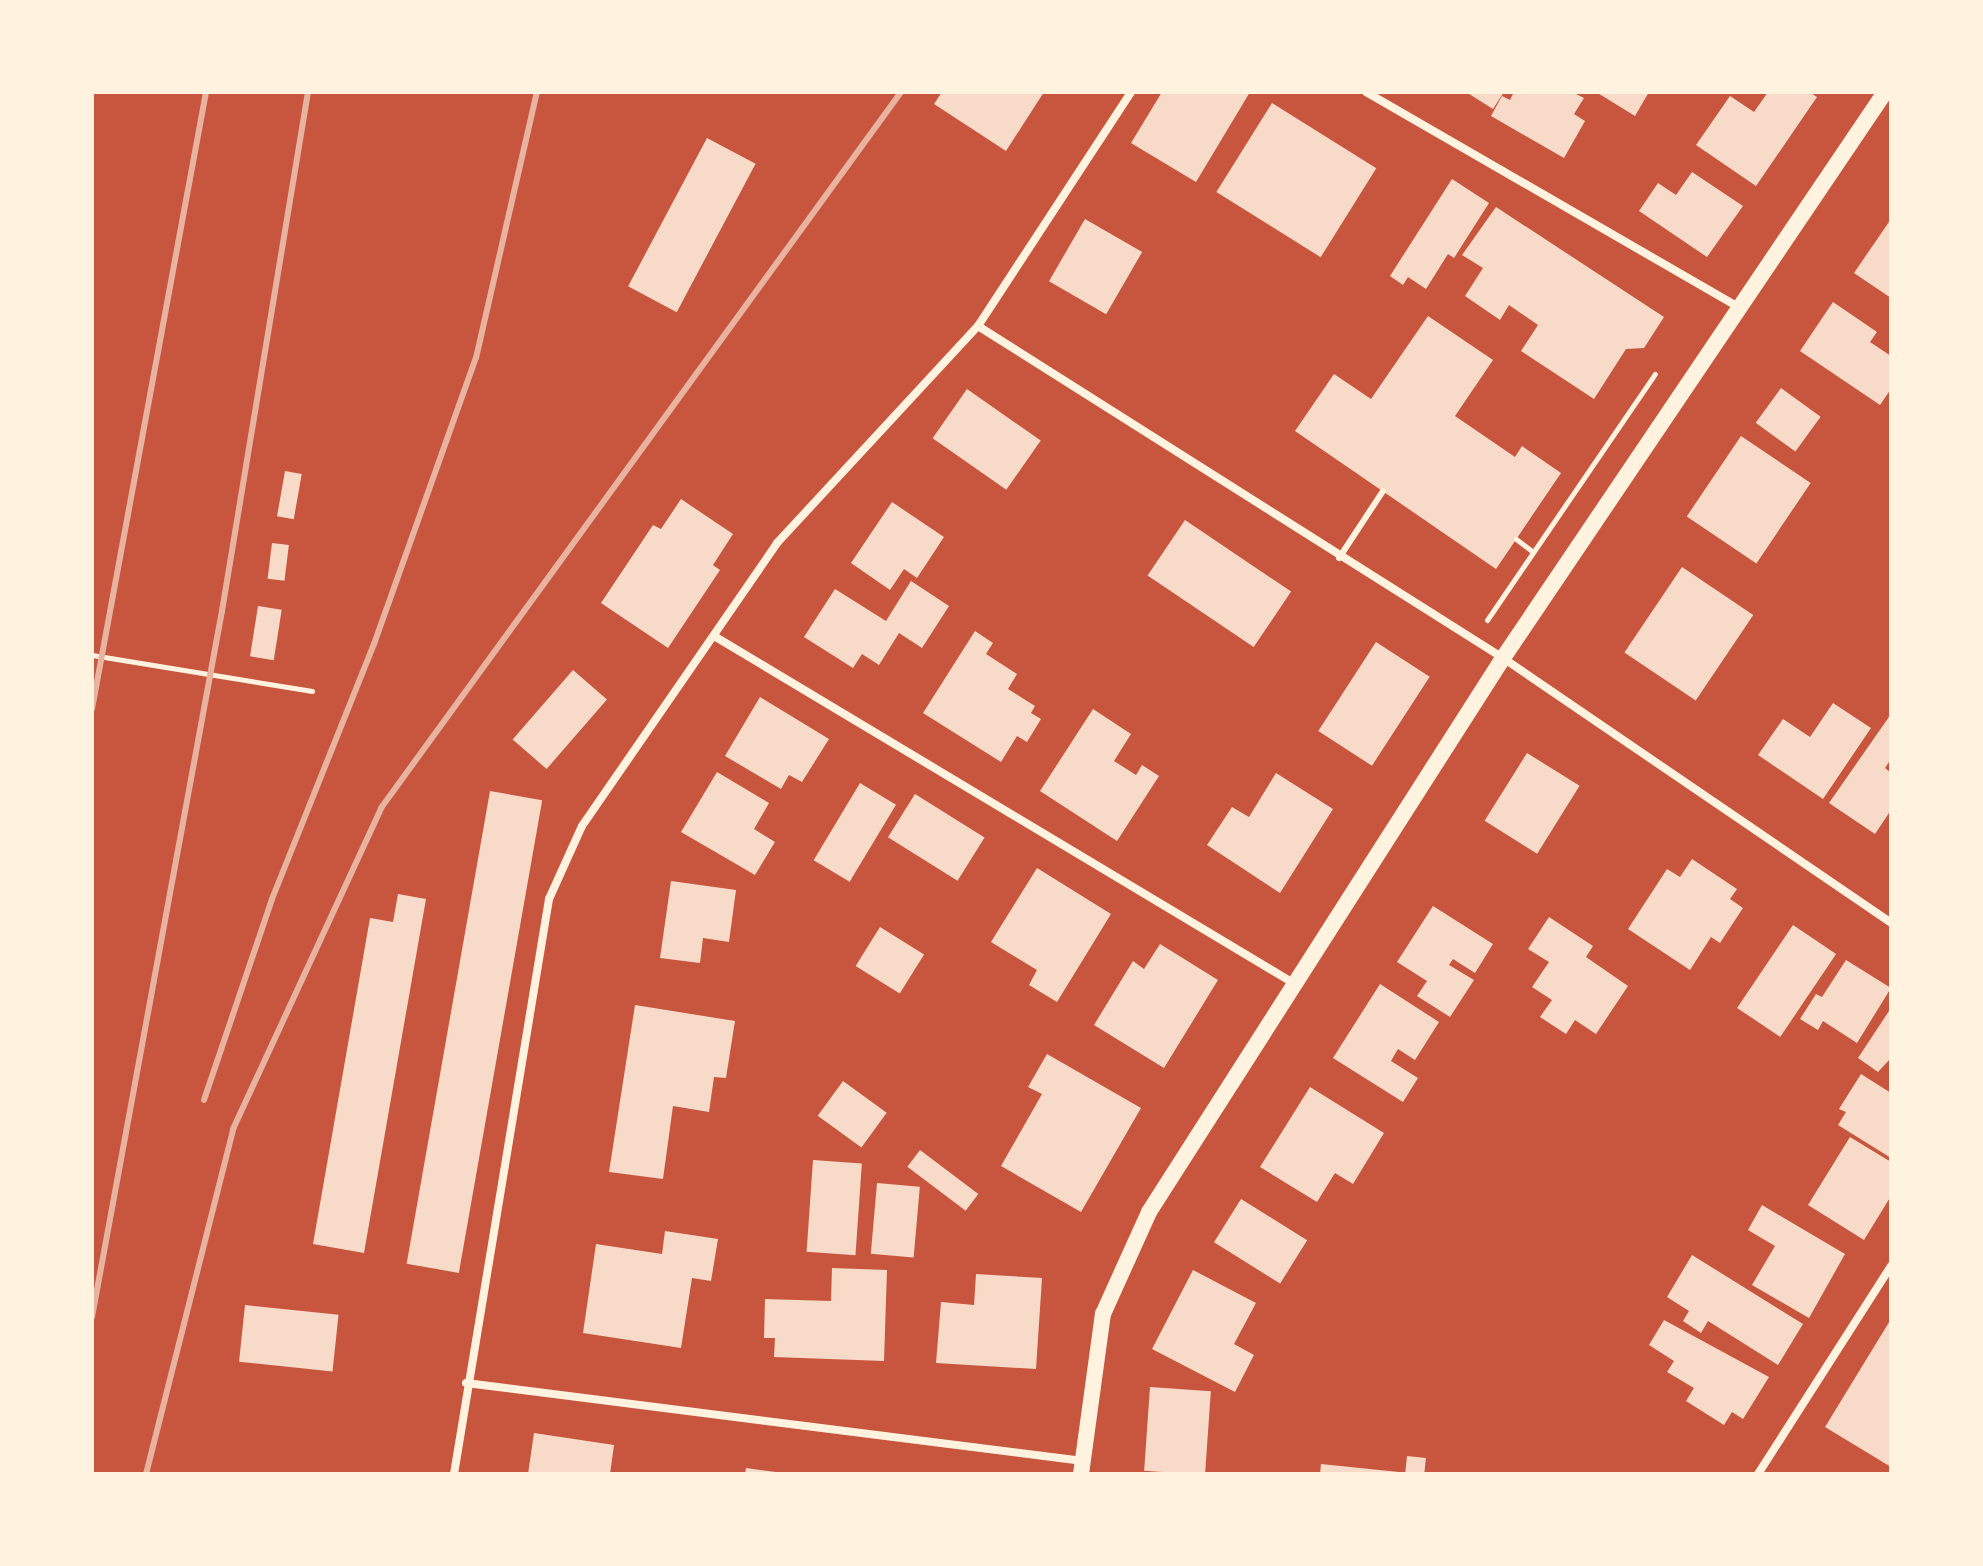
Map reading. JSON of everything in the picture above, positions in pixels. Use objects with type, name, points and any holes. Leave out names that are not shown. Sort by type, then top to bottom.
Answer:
[{"type":"main road","points":[[1082,1467],[1103,1314],[1143,1225],[1503,658],[1885,92]]},
{"type":"street","points":[[454,1474],[466,1383],[549,899],[582,826],[777,543],[978,326],[1131,92]]},
{"type":"street","points":[[1366,92],[1740,308]]},
{"type":"street","points":[[978,326],[1339,558],[1503,658],[1891,923]]},
{"type":"street","points":[[714,636],[1296,985]]},
{"type":"street","points":[[1758,1474],[1891,1266]]},
{"type":"street","points":[[466,1383],[1082,1467]]},
{"type":"lane","points":[[1339,558],[1383,491]]},
{"type":"path","points":[[1516,539],[1533,552]]},
{"type":"path","points":[[92,655],[312,691]]},
{"type":"building","points":[[942,92],[1044,92],[1006,151],[934,104]]},
{"type":"building","points":[[1162,92],[1250,92],[1196,182],[1131,143]]},
{"type":"building","points":[[1466,92],[1504,92],[1493,109]]},
{"type":"building","points":[[1514,92],[1572,92],[1584,98],[1574,114],[1585,121],[1564,158],[1491,116],[1502,96],[1510,100]]},
{"type":"building","points":[[1596,92],[1649,92],[1635,116]]},
{"type":"building","points":[[1768,92],[1809,92],[1817,97],[1756,186],[1696,145],[1730,96],[1754,112]]},
{"type":"building","points":[[1272,103],[1376,168],[1321,257],[1216,192]]},
{"type":"building","points":[[707,138],[756,164],[677,312],[628,286]]},
{"type":"building","points":[[1692,172],[1743,206],[1707,257],[1639,211],[1658,183],[1676,195]]},
{"type":"building","points":[[1452,179],[1489,203],[1454,258],[1448,254],[1426,289],[1408,277],[1403,285],[1390,276]]},
{"type":"building","points":[[1496,207],[1664,317],[1644,348],[1626,349],[1594,399],[1521,351],[1538,325],[1509,305],[1500,320],[1465,296],[1483,268],[1462,255]]},
{"type":"building","points":[[1085,219],[1142,252],[1106,314],[1049,281]]},
{"type":"building","points":[[1891,219],[1891,298],[1854,273]]},
{"type":"building","points":[[1833,302],[1877,332],[1870,342],[1891,356],[1891,389],[1880,405],[1800,351]]},
{"type":"building","points":[[1428,316],[1493,360],[1455,416],[1515,457],[1522,446],[1561,473],[1496,569],[1295,431],[1334,374],[1371,399]]},
{"type":"building","points":[[1781,388],[1821,417],[1795,452],[1756,423]]},
{"type":"building","points":[[967,389],[1041,441],[1006,490],[933,438]]},
{"type":"building","points":[[1741,436],[1811,483],[1756,563],[1687,516]]},
{"type":"building","points":[[285,471],[302,474],[294,519],[277,516]]},
{"type":"building","points":[[681,499],[733,534],[713,565],[720,570],[668,648],[601,603],[653,525],[661,529]]},
{"type":"building","points":[[892,502],[944,537],[917,578],[904,569],[890,590],[851,563]]},
{"type":"building","points":[[1185,520],[1291,592],[1254,647],[1148,576]]},
{"type":"building","points":[[272,543],[289,545],[284,581],[268,579]]},
{"type":"building","points":[[1682,567],[1753,615],[1696,700],[1624,652]]},
{"type":"building","points":[[911,581],[949,606],[922,648],[899,633],[879,665],[862,654],[853,668],[804,637],[835,589],[886,621]]},
{"type":"building","points":[[258,606],[282,610],[274,660],[250,656]]},
{"type":"building","points":[[975,631],[993,643],[986,654],[1017,674],[1008,689],[1035,706],[1031,713],[1041,719],[1027,742],[1017,736],[1001,762],[923,713]]},
{"type":"building","points":[[1376,642],[1430,677],[1372,766],[1318,731]]},
{"type":"building","points":[[573,670],[607,700],[547,769],[513,739]]},
{"type":"building","points":[[760,697],[829,739],[802,782],[789,775],[781,789],[725,756]]},
{"type":"building","points":[[1833,703],[1871,728],[1823,799],[1758,755],[1783,719],[1810,737]]},
{"type":"building","points":[[1093,709],[1131,734],[1114,761],[1136,775],[1142,765],[1159,776],[1117,841],[1040,791]]},
{"type":"building","points":[[1891,714],[1891,759],[1885,768],[1891,773],[1891,810],[1875,834],[1829,803]]},
{"type":"building","points":[[1527,753],[1580,786],[1537,854],[1485,821]]},
{"type":"building","points":[[717,772],[769,803],[754,829],[775,842],[755,875],[681,832]]},
{"type":"building","points":[[1276,773],[1333,809],[1280,893],[1207,845],[1232,807],[1249,817]]},
{"type":"building","points":[[860,783],[896,805],[850,882],[814,860]]},
{"type":"building","points":[[490,791],[542,800],[459,1273],[407,1264]]},
{"type":"building","points":[[915,794],[985,837],[958,881],[888,837]]},
{"type":"building","points":[[1692,859],[1737,889],[1730,899],[1743,908],[1720,943],[1711,937],[1690,970],[1628,929],[1667,869],[1680,877]]},
{"type":"building","points":[[1037,868],[1111,914],[1057,1002],[1029,985],[1037,970],[991,942]]},
{"type":"building","points":[[671,881],[736,890],[729,942],[703,938],[700,963],[660,958]]},
{"type":"building","points":[[398,894],[426,899],[364,1253],[313,1244],[370,918],[393,922]]},
{"type":"building","points":[[1433,906],[1493,944],[1475,973],[1453,959],[1449,965],[1474,980],[1450,1017],[1417,996],[1427,981],[1397,962]]},
{"type":"building","points":[[1549,917],[1593,946],[1586,957],[1628,986],[1596,1034],[1575,1020],[1566,1034],[1540,1017],[1552,1000],[1532,987],[1549,962],[1528,949]]},
{"type":"building","points":[[1793,925],[1836,954],[1780,1037],[1737,1008]]},
{"type":"building","points":[[880,927],[924,955],[900,994],[856,966]]},
{"type":"building","points":[[1160,944],[1218,980],[1164,1068],[1094,1025],[1133,961],[1144,969]]},
{"type":"building","points":[[1846,960],[1891,988],[1857,1043],[1823,1021],[1818,1030],[1800,1019],[1816,994],[1822,997]]},
{"type":"building","points":[[1380,984],[1439,1022],[1415,1060],[1398,1049],[1391,1061],[1418,1078],[1403,1102],[1333,1058]]},
{"type":"building","points":[[635,1005],[735,1021],[726,1078],[714,1077],[709,1112],[673,1106],[663,1179],[609,1172]]},
{"type":"building","points":[[1891,1008],[1891,1058],[1878,1072],[1858,1058]]},
{"type":"building","points":[[1047,1054],[1141,1108],[1081,1212],[1001,1166],[1042,1094],[1028,1087]]},
{"type":"building","points":[[1861,1074],[1891,1093],[1891,1158],[1838,1125],[1846,1112],[1839,1109]]},
{"type":"building","points":[[843,1081],[887,1113],[861,1148],[818,1116]]},
{"type":"building","points":[[1310,1087],[1384,1133],[1353,1184],[1335,1173],[1317,1202],[1260,1167]]},
{"type":"building","points":[[1850,1137],[1891,1162],[1891,1196],[1864,1240],[1808,1205]]},
{"type":"building","points":[[920,1150],[978,1194],[966,1211],[907,1167]]},
{"type":"building","points":[[813,1160],[862,1163],[855,1255],[807,1252]]},
{"type":"building","points":[[877,1183],[920,1187],[914,1257],[871,1254]]},
{"type":"building","points":[[1241,1199],[1307,1240],[1280,1284],[1214,1242]]},
{"type":"building","points":[[1762,1205],[1845,1254],[1809,1318],[1752,1285],[1775,1246],[1748,1230]]},
{"type":"building","points":[[665,1231],[718,1239],[711,1281],[692,1278],[681,1348],[583,1333],[596,1244],[662,1254]]},
{"type":"building","points":[[1692,1255],[1803,1324],[1778,1365],[1708,1321],[1701,1333],[1683,1321],[1689,1311],[1667,1297]]},
{"type":"building","points":[[832,1268],[887,1270],[884,1361],[774,1357],[775,1338],[764,1338],[765,1299],[831,1301]]},
{"type":"building","points":[[1193,1270],[1256,1303],[1234,1344],[1254,1355],[1235,1392],[1152,1349]]},
{"type":"building","points":[[976,1274],[1042,1278],[1036,1369],[936,1363],[941,1302],[974,1305]]},
{"type":"building","points":[[245,1305],[338,1315],[333,1372],[239,1362]]},
{"type":"building","points":[[1891,1319],[1891,1467],[1825,1427]]},
{"type":"building","points":[[1664,1320],[1769,1377],[1743,1419],[1732,1412],[1724,1425],[1686,1401],[1694,1388],[1667,1372],[1674,1361],[1649,1345]]},
{"type":"building","points":[[1150,1387],[1211,1391],[1205,1474],[1144,1471]]},
{"type":"building","points":[[534,1433],[614,1445],[610,1474],[528,1474]]},
{"type":"building","points":[[1407,1456],[1426,1458],[1424,1474],[1405,1474]]},
{"type":"building","points":[[1321,1464],[1399,1472],[1320,1474]]},
{"type":"building","points":[[746,1468],[776,1472],[776,1474],[745,1474]]},
{"type":"railway","points":[[92,709],[206,92]]},
{"type":"railway","points":[[92,1317],[222,611],[308,92]]},
{"type":"railway","points":[[204,1100],[272,899],[374,644],[476,358],[537,92]]},
{"type":"railway","points":[[146,1474],[233,1129],[381,808],[901,92]]}]
